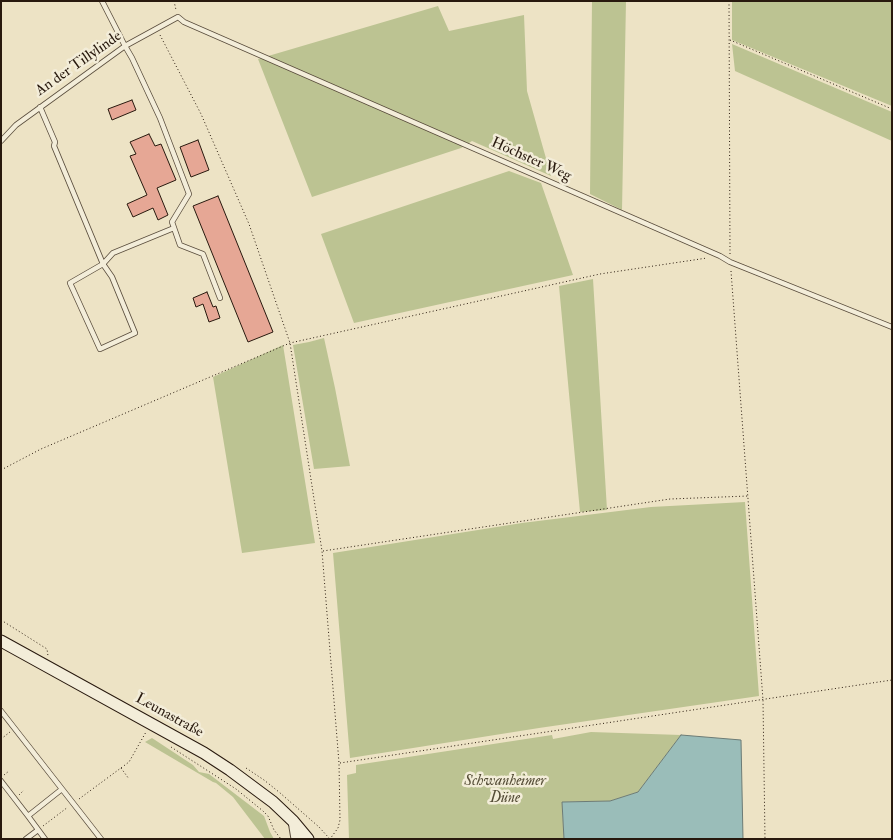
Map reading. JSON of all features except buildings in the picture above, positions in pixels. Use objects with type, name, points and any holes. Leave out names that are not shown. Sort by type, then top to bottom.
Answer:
[{"type":"main road","name":"Leunastraße","points":[[1,640],[204,753],[273,802],[308,839]]},
{"type":"street","points":[[293,821],[296,839]]},
{"type":"lane","points":[[102,1],[132,58],[160,118],[190,194],[172,222],[180,245],[203,254],[220,298]]},
{"type":"lane","name":"An der Tillylinde","points":[[1,141],[16,125],[124,46],[178,16]]},
{"type":"lane","name":"Höchster Weg","points":[[178,16],[184,22],[730,262],[892,327]]},
{"type":"lane","points":[[40,107],[55,142],[54,146],[103,264],[112,278],[135,333],[100,349],[70,283],[103,264],[114,253],[174,228]]},
{"type":"lane","points":[[1,711],[101,839]]},
{"type":"lane","points":[[1,781],[45,839]]},
{"type":"lane","points":[[28,816],[62,789]]},
{"type":"lane","points":[[26,839],[38,830]]},
{"type":"path","points":[[174,1],[178,16]]},
{"type":"path","points":[[729,1],[730,262],[763,700],[765,839]]},
{"type":"path","points":[[157,28],[202,114],[249,224],[290,343],[322,551],[339,763],[340,820],[338,828],[330,839],[320,827]]},
{"type":"path","points":[[729,40],[892,109]]},
{"type":"path","points":[[1,470],[41,450],[290,343],[600,274],[720,256]]},
{"type":"path","points":[[322,551],[670,499],[748,496]]},
{"type":"path","points":[[1,620],[47,649],[48,656]]},
{"type":"path","points":[[339,763],[892,680]]},
{"type":"path","points":[[1,739],[15,729]]},
{"type":"path","points":[[38,830],[129,762],[146,731]]},
{"type":"path","points":[[170,746],[236,789],[263,811],[268,816],[280,839]]},
{"type":"path","points":[[121,768],[129,779]]},
{"type":"path","points":[[1,777],[9,771]]},
{"type":"green space","points":[[592,1],[626,1],[622,210],[590,194]]},
{"type":"green space","points":[[732,1],[892,1],[892,106],[732,40]]},
{"type":"green space","points":[[438,6],[449,31],[524,15],[527,91],[551,176],[472,141],[461,148],[312,197],[258,59]]},
{"type":"green space","points":[[732,44],[892,112],[892,141],[735,71]]},
{"type":"green space","points":[[509,171],[541,183],[573,275],[354,323],[321,234]]},
{"type":"green space","points":[[593,279],[607,510],[580,512],[559,286]]},
{"type":"green space","points":[[324,338],[350,466],[314,469],[293,345]]},
{"type":"green space","points":[[283,345],[315,543],[242,553],[213,377]]},
{"type":"green space","points":[[745,502],[759,696],[350,758],[333,553],[522,523],[651,507]]},
{"type":"green space","name":"Schwanheimer Düne","points":[[591,732],[681,735],[638,792],[610,801],[562,802],[564,839],[349,839],[347,775],[356,773],[356,765],[552,735],[553,739]]},
{"type":"green space","points":[[152,738],[193,765],[199,772],[209,774],[264,816],[274,839],[265,839],[233,797],[216,783],[145,742]]},
{"type":"water","points":[[681,735],[741,740],[743,839],[564,839],[562,802],[610,801],[638,792]]}]
